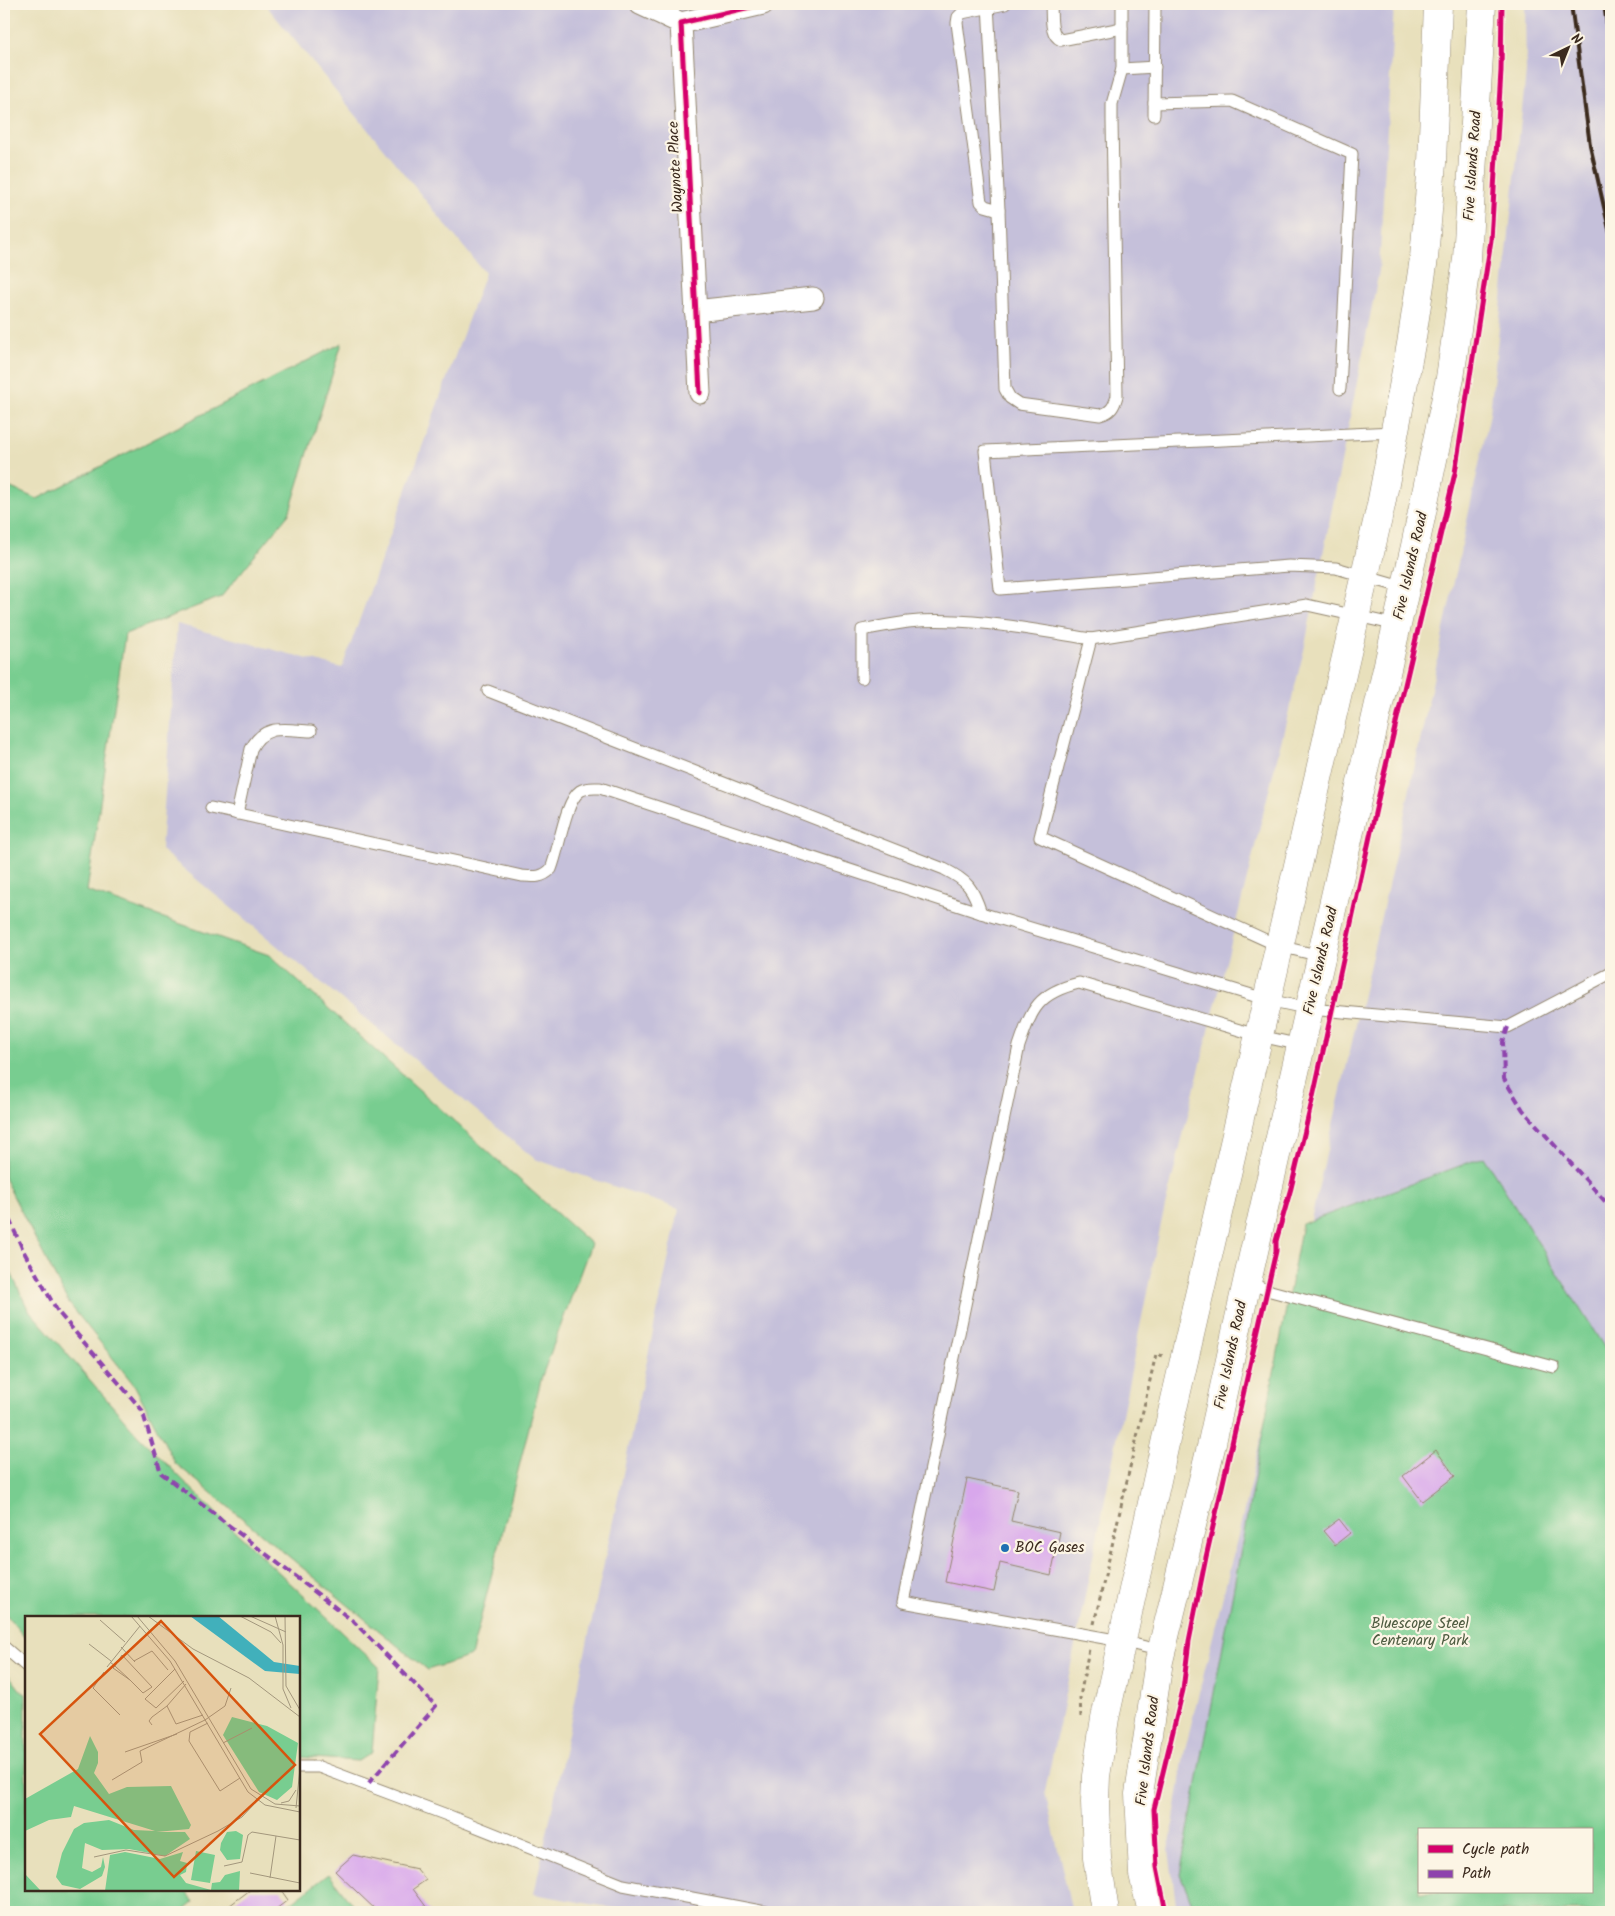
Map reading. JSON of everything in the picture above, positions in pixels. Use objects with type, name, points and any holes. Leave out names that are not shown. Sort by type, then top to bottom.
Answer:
[{"type":"main road","points":[[1105,1912],[1097,1858],[1095,1802],[1096,1776],[1106,1718],[1121,1641],[1381,506],[1411,344],[1424,258],[1432,163],[1438,4]]},
{"type":"main road","name":"Five Islands Road","points":[[1152,1912],[1143,1874],[1139,1794],[1162,1651],[1211,1447],[1302,1045],[1397,625],[1450,378],[1467,259],[1482,4]]},
{"type":"street","points":[[640,4],[681,23],[763,4]]},
{"type":"street","name":"Waynote Place","points":[[681,23],[700,394]]},
{"type":"street","points":[[696,311],[813,298]]},
{"type":"lane","points":[[999,210],[991,209],[981,202],[957,23],[958,17],[962,13],[988,6],[1005,4]]},
{"type":"lane","points":[[1051,4],[1053,34],[1061,40],[1122,28]]},
{"type":"lane","points":[[988,6],[999,210],[1005,389],[1010,398],[1020,404],[1100,415],[1109,412],[1114,406],[1116,396],[1112,104],[1122,69],[1122,4]]},
{"type":"lane","points":[[1154,116],[1155,4]]},
{"type":"lane","points":[[1122,69],[1154,67]]},
{"type":"lane","points":[[1154,103],[1232,101],[1352,154],[1340,389]]},
{"type":"lane","points":[[1394,432],[985,451],[1000,590],[1289,566],[1336,568],[1405,588]]},
{"type":"lane","points":[[862,678],[862,630],[908,622],[1000,625],[1091,639],[1307,605],[1397,625]]},
{"type":"lane","points":[[1091,639],[1040,837],[1279,946],[1322,956]]},
{"type":"lane","points":[[488,691],[944,870],[968,884],[975,894],[982,913]]},
{"type":"lane","points":[[237,814],[251,749],[256,740],[264,733],[274,729],[311,731]]},
{"type":"lane","points":[[211,808],[522,876],[538,877],[545,875],[551,868],[570,804],[580,791],[588,788],[600,788],[982,913],[1268,1000],[1310,1009],[1508,1027],[1611,973]]},
{"type":"lane","points":[[1162,1651],[1121,1641],[903,1602],[1019,1046],[1029,1017],[1042,999],[1059,988],[1079,982],[1260,1036],[1302,1045]]},
{"type":"lane","points":[[1247,1282],[1267,1290],[1554,1368]]},
{"type":"lane","points":[[4,1647],[25,1665]]},
{"type":"lane","points":[[300,1767],[327,1770],[447,1815],[623,1885],[766,1912]]},
{"type":"shaded area","points":[[265,4],[1394,4],[1379,271],[1304,650],[1162,1219],[1045,1792],[1072,1912],[636,1912],[534,1894],[679,1209],[535,1159],[161,850],[177,624],[342,668],[485,273]]},
{"type":"shaded area","points":[[1525,4],[1611,4],[1611,1912],[1177,1912],[1169,1850],[1185,1749],[1242,1519],[1403,821],[1490,413],[1526,72]]},
{"type":"green space","points":[[342,343],[289,514],[221,597],[125,634],[87,891],[269,955],[591,1244],[542,1376],[471,1656],[427,1670],[175,1463],[135,1386],[68,1302],[4,1178],[4,485],[37,499]]},
{"type":"green space","name":"Bluescope Steel Centenary Park","points":[[1484,1157],[1611,1358],[1611,1912],[1196,1912],[1180,1874],[1302,1224]]},
{"type":"green space","points":[[4,1258],[28,1309],[136,1433],[217,1514],[379,1667],[372,1752],[358,1761],[300,1757],[300,1616],[25,1616],[25,1638],[4,1612]]},
{"type":"green space","points":[[4,1669],[25,1694],[25,1891],[186,1891],[194,1902],[182,1912],[4,1912]]},
{"type":"green space","points":[[329,1874],[358,1912],[279,1912]]},
{"type":"building","points":[[1436,1450],[1455,1476],[1422,1501],[1403,1476]]},
{"type":"building","name":"BOC Gases","points":[[967,1479],[1018,1490],[1011,1521],[1060,1532],[1051,1575],[1000,1563],[994,1592],[945,1582]]},
{"type":"building","points":[[1339,1519],[1350,1533],[1335,1545],[1323,1531]]},
{"type":"building","points":[[353,1855],[417,1869],[426,1880],[413,1889],[430,1912],[378,1912],[335,1871]]},
{"type":"building","points":[[249,1891],[282,1891],[288,1900],[272,1912],[221,1912]]},
{"type":"railway","points":[[1571,4],[1590,145],[1611,238]]},
{"type":"railway","points":[[1604,4],[1611,55]]},
{"type":"marked path","points":[[1508,1027],[1503,1042],[1504,1079],[1523,1110],[1611,1208]]},
{"type":"marked path","points":[[4,1208],[24,1252],[58,1312],[142,1410],[161,1473],[354,1622],[436,1706],[367,1785]]},
{"type":"cycle path","points":[[700,393],[681,23],[763,4]]},
{"type":"cycle path","points":[[1166,1912],[1157,1867],[1154,1809],[1183,1690],[1189,1641],[1206,1557],[1276,1251],[1276,1241],[1313,1097],[1379,795],[1455,473],[1491,240],[1501,71],[1502,4]]},
{"type":"place","name":"BOC Gases","points":[[1005,1548]]}]
